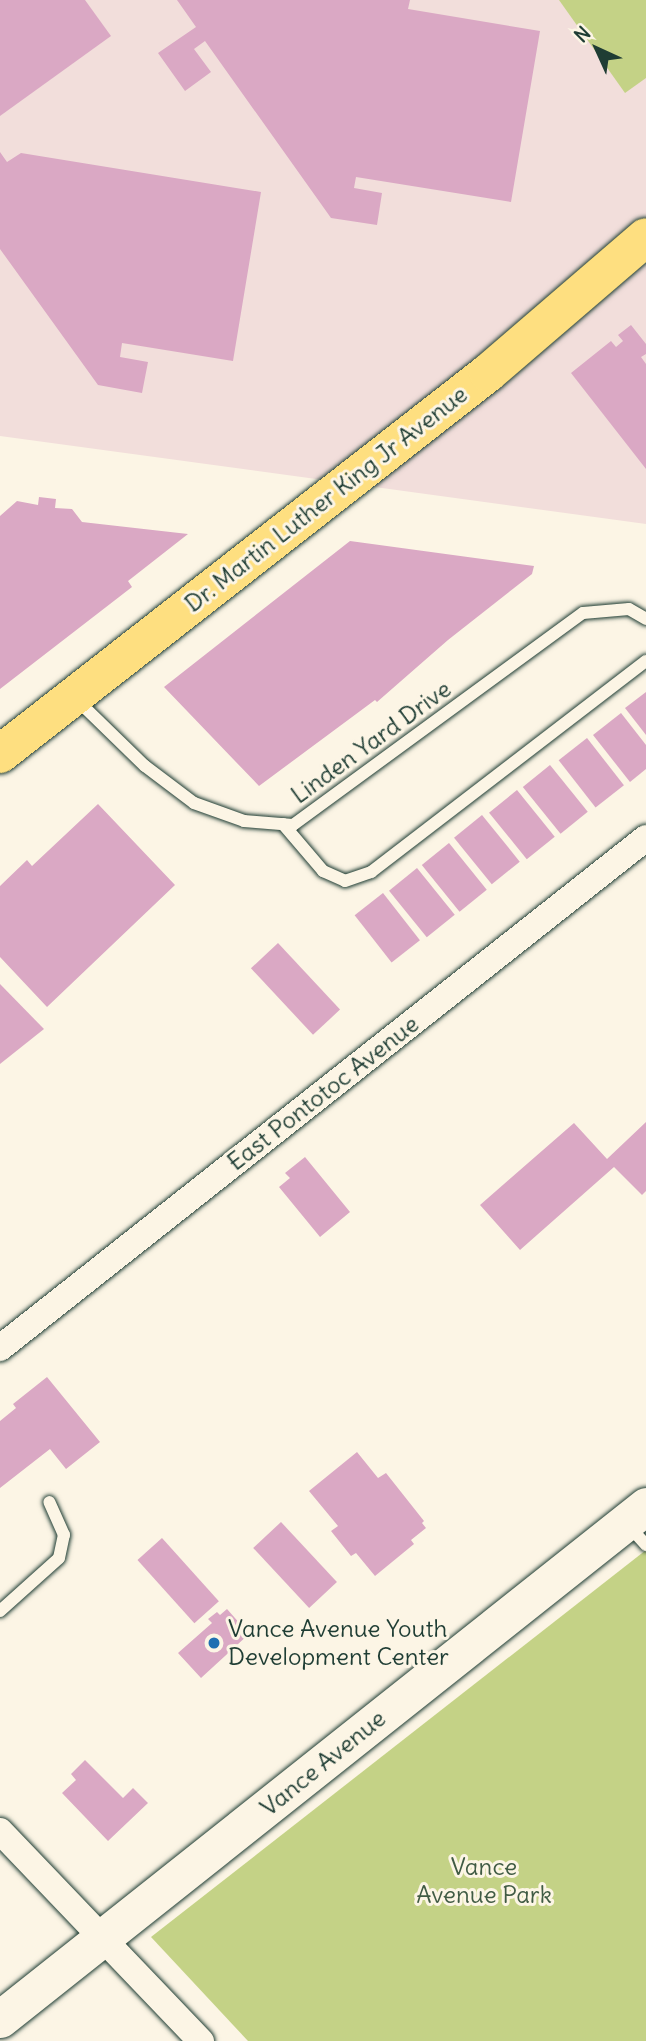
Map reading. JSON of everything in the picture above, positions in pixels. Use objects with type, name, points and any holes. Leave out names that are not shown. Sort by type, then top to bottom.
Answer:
[{"type":"main road","name":"Dr. Martin Luther King Jr Avenue","points":[[0,754],[488,373],[646,237]]},
{"type":"street","name":"East Pontotoc Avenue","points":[[0,1348],[646,838]]},
{"type":"street","name":"Vance Avenue","points":[[0,2019],[639,1524]]},
{"type":"street","points":[[0,1831],[201,2041]]},
{"type":"lane","name":"Linden Yard Drive","points":[[74,697],[145,765],[194,803],[244,821],[293,825],[583,613],[629,609],[646,619]]},
{"type":"lane","points":[[283,824],[323,871],[345,881],[371,872],[646,661]]},
{"type":"lane","points":[[0,1611],[59,1558],[64,1535],[48,1502]]},
{"type":"shaded area","points":[[0,0],[646,0],[646,524],[0,436]]},
{"type":"green space","points":[[559,0],[646,0],[646,78],[625,93]]},
{"type":"green space","name":"Vance Avenue Park","points":[[646,1550],[646,2041],[248,2041],[151,1937]]},
{"type":"building","points":[[0,0],[85,0],[111,36],[0,116]]},
{"type":"building","points":[[177,0],[410,0],[408,9],[540,31],[511,202],[356,177],[354,188],[382,193],[377,225],[331,218],[205,41],[194,49],[211,72],[185,91],[158,53],[196,27]]},
{"type":"building","points":[[0,152],[7,162],[21,153],[261,192],[233,361],[122,343],[120,357],[148,362],[142,393],[98,385],[0,249]]},
{"type":"building","points":[[631,325],[646,344],[646,354],[641,357],[646,364],[646,469],[571,373],[611,341],[616,347],[623,341],[618,335]]},
{"type":"building","points":[[39,497],[56,499],[55,508],[72,509],[82,522],[188,534],[128,581],[132,587],[0,689],[0,516],[17,501],[38,505]]},
{"type":"building","points":[[350,541],[534,566],[532,574],[448,640],[377,702],[375,700],[259,786],[164,687]]},
{"type":"building","points":[[646,692],[646,735],[625,708]]},
{"type":"building","points":[[621,713],[646,745],[646,769],[630,782],[593,735]]},
{"type":"building","points":[[587,738],[624,785],[596,807],[559,760]]},
{"type":"building","points":[[550,765],[588,812],[561,834],[523,787]]},
{"type":"building","points":[[517,790],[555,837],[527,859],[489,813]]},
{"type":"building","points":[[98,804],[175,885],[47,1007],[0,957],[0,886],[27,860],[32,866]]},
{"type":"building","points":[[482,815],[520,862],[492,884],[454,838]]},
{"type":"building","points":[[449,843],[487,890],[460,912],[422,865]]},
{"type":"building","points":[[417,868],[455,915],[427,937],[389,891]]},
{"type":"building","points":[[383,893],[420,940],[392,962],[355,915]]},
{"type":"building","points":[[278,943],[340,1010],[313,1035],[251,968]]},
{"type":"building","points":[[0,984],[44,1029],[0,1064]]},
{"type":"building","points":[[646,1122],[646,1191],[642,1195],[614,1167],[520,1250],[480,1205],[574,1123],[607,1159]]},
{"type":"building","points":[[305,1157],[350,1212],[320,1237],[279,1187],[290,1178],[285,1173]]},
{"type":"building","points":[[47,1377],[100,1442],[66,1469],[50,1449],[0,1488],[0,1421],[16,1408],[13,1404]]},
{"type":"building","points":[[357,1452],[378,1478],[386,1473],[424,1521],[422,1523],[426,1528],[411,1540],[414,1544],[375,1576],[356,1553],[351,1556],[331,1531],[338,1526],[309,1491]]},
{"type":"building","points":[[281,1522],[337,1582],[309,1608],[253,1548]]},
{"type":"building","points":[[162,1538],[219,1601],[194,1623],[137,1560]]},
{"type":"building","name":"Vance Avenue Youth Development Center","points":[[227,1609],[249,1634],[201,1678],[178,1653],[212,1623],[208,1619]]},
{"type":"building","points":[[85,1760],[123,1798],[133,1788],[148,1803],[108,1841],[62,1793],[76,1780],[71,1774]]},
{"type":"place","name":"Vance Avenue Youth Development Center","points":[[214,1643]]}]
